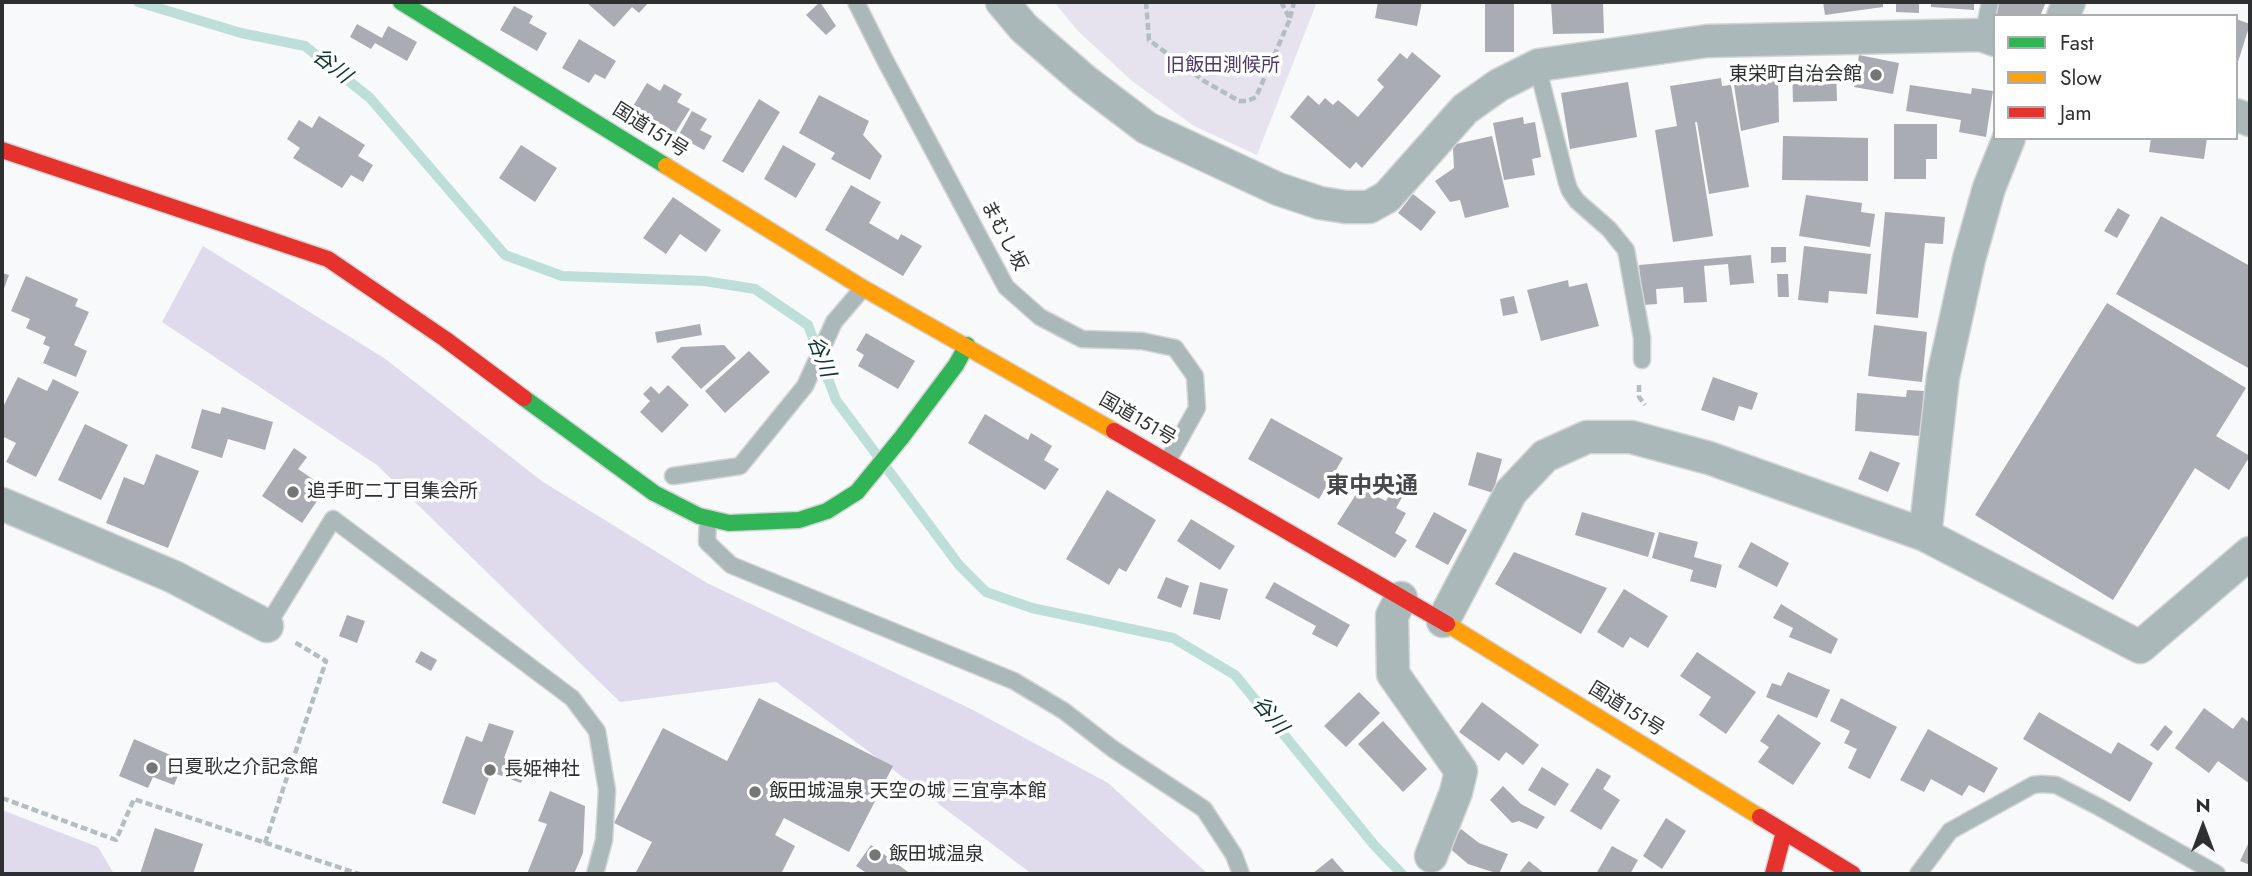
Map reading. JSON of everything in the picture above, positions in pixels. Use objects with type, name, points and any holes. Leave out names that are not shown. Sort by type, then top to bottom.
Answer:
[{"type":"main road","name":"国道151号","points":[[401,2],[863,288],[967,345],[1443,621],[1853,874]]},
{"type":"main road","points":[[2,150],[328,259],[444,339],[654,493],[708,518],[729,523],[799,520],[827,511],[857,492],[956,365],[967,345]]},
{"type":"main road","points":[[1773,874],[1784,832]]},
{"type":"street","points":[[1002,2],[1024,28],[1085,81],[1147,128],[1278,189],[1320,203],[1369,208],[1387,197],[1465,109],[1499,85],[1539,65],[1707,41],[1989,38]]},
{"type":"street","points":[[1926,536],[1943,377],[1979,224],[1989,188],[2008,140]]},
{"type":"street","points":[[1443,621],[1511,492],[1545,456],[1587,437],[1631,437],[1709,457],[1926,536],[2140,647],[2250,553]]},
{"type":"street","points":[[2,504],[174,577],[267,625]]},
{"type":"street","points":[[1401,598],[1392,616],[1393,674],[1461,771],[1456,792],[1431,856]]},
{"type":"lane","name":"まむし坂","points":[[856,2],[1006,287],[1040,317],[1082,339],[1142,341],[1175,348],[1195,376],[1196,408],[1167,462]]},
{"type":"lane","points":[[1989,38],[1990,2]]},
{"type":"lane","points":[[1539,65],[1567,183],[1577,201],[1609,229],[1626,250],[1642,338],[1642,360]]},
{"type":"lane","points":[[673,476],[740,466],[805,386],[834,322],[863,288]]},
{"type":"lane","points":[[708,518],[708,542],[731,565],[1014,681],[1064,711],[1113,749],[1204,808],[1234,855],[1241,874]]},
{"type":"lane","points":[[267,625],[333,519],[572,698],[597,731],[607,789],[604,840],[595,874]]},
{"type":"lane","points":[[1919,874],[1951,831],[2033,785],[2041,784],[2056,785],[2217,874]]},
{"type":"path","points":[[1146,2],[1149,40],[1204,81],[1239,101],[1256,97],[1290,19],[1294,2]]},
{"type":"path","points":[[1281,2],[1290,19]]},
{"type":"path","points":[[1642,360],[1639,397],[1642,404],[1649,407]]},
{"type":"path","points":[[265,843],[326,661],[267,625]]},
{"type":"path","points":[[2,798],[116,840],[134,799],[359,874]]},
{"type":"green space","name":"旧飯田測候所","points":[[1054,2],[1317,2],[1257,155],[1194,126],[1132,81],[1078,31]]},
{"type":"shaded area","points":[[203,246],[384,358],[543,482],[707,583],[971,709],[1108,783],[1208,874],[1032,874],[776,682],[620,702],[377,465],[162,322]]},
{"type":"shaded area","points":[[2,810],[98,847],[114,874],[2,874]]},
{"type":"building","points":[[586,2],[649,2],[639,13],[632,7],[614,27]]},
{"type":"building","points":[[820,2],[836,26],[826,35],[806,15]]},
{"type":"building","points":[[1378,2],[1422,2],[1417,26],[1375,18]]},
{"type":"building","points":[[1485,2],[1514,2],[1514,52],[1485,52]]},
{"type":"building","points":[[1551,2],[1603,2],[1604,33],[1553,34]]},
{"type":"building","points":[[1823,2],[1883,2],[1883,7],[1825,15]]},
{"type":"building","points":[[1896,2],[1919,2],[1919,13],[1896,12]]},
{"type":"building","points":[[1931,2],[1974,2],[1974,10],[1931,7]]},
{"type":"building","points":[[1997,2],[2046,2],[2041,14],[1994,14]]},
{"type":"building","points":[[514,6],[533,16],[529,23],[547,33],[537,51],[500,30]]},
{"type":"building","points":[[2238,20],[2250,24],[2238,62]]},
{"type":"building","points":[[357,24],[382,38],[388,26],[417,42],[407,61],[375,43],[371,49],[350,37]]},
{"type":"building","points":[[579,39],[616,61],[605,79],[595,74],[589,83],[562,68]]},
{"type":"building","points":[[1412,52],[1441,76],[1362,168],[1356,162],[1350,169],[1290,117],[1308,95],[1319,105],[1325,98],[1333,105],[1338,100],[1358,117],[1384,87],[1377,80],[1400,53],[1407,59]]},
{"type":"building","name":"東栄町自治会館","points":[[1859,55],[1899,63],[1893,94],[1854,87]]},
{"type":"building","points":[[1836,67],[1837,101],[1793,102],[1792,68]]},
{"type":"building","points":[[1778,75],[1779,122],[1741,131],[1734,85]]},
{"type":"building","points":[[1721,78],[1722,86],[1731,85],[1749,187],[1709,194],[1695,122],[1713,236],[1673,242],[1655,130],[1677,126],[1670,86]]},
{"type":"building","points":[[1628,82],[1637,137],[1570,149],[1561,93]]},
{"type":"building","points":[[647,83],[660,91],[664,84],[682,94],[677,102],[690,109],[675,133],[632,108]]},
{"type":"building","points":[[1910,85],[1971,94],[1972,88],[1993,91],[1986,137],[1959,132],[1961,120],[1906,111]]},
{"type":"building","points":[[819,95],[869,121],[863,135],[882,156],[870,180],[831,159],[835,153],[799,133]]},
{"type":"building","points":[[759,99],[780,112],[743,173],[722,161]]},
{"type":"building","points":[[692,111],[707,119],[700,130],[712,136],[704,150],[678,136]]},
{"type":"building","points":[[319,116],[365,145],[358,156],[373,165],[363,182],[351,175],[342,188],[293,158],[300,148],[287,139],[299,120],[312,128]]},
{"type":"building","points":[[1523,117],[1524,124],[1535,122],[1541,157],[1532,159],[1535,175],[1504,180],[1493,123]]},
{"type":"building","points":[[1894,124],[1937,124],[1937,159],[1926,159],[1926,179],[1894,179]]},
{"type":"building","points":[[1492,136],[1509,207],[1465,218],[1460,200],[1450,202],[1435,181],[1454,168],[1453,149],[1456,144]]},
{"type":"building","points":[[1783,136],[1868,138],[1868,181],[1782,180]]},
{"type":"building","points":[[2151,140],[2207,140],[2204,159],[2149,152]]},
{"type":"building","points":[[521,145],[557,168],[535,202],[499,178]]},
{"type":"building","points":[[783,145],[816,164],[796,198],[764,179]]},
{"type":"building","points":[[851,185],[881,202],[869,223],[898,240],[901,234],[922,246],[903,276],[825,230]]},
{"type":"building","points":[[1413,194],[1436,212],[1421,231],[1398,213]]},
{"type":"building","points":[[1806,195],[1862,203],[1861,212],[1875,214],[1870,247],[1799,236]]},
{"type":"building","points":[[673,197],[721,230],[706,252],[680,234],[666,254],[643,238]]},
{"type":"building","points":[[2118,208],[2130,215],[2117,238],[2104,231]]},
{"type":"building","points":[[1885,212],[1945,217],[1943,244],[1925,243],[1918,318],[1876,314]]},
{"type":"building","points":[[2161,216],[2250,266],[2250,369],[2116,294]]},
{"type":"building","points":[[1804,246],[1871,254],[1867,294],[1829,291],[1828,303],[1798,300]]},
{"type":"building","points":[[1771,247],[1786,247],[1786,262],[1771,263]]},
{"type":"building","points":[[1751,255],[1754,283],[1730,285],[1728,264],[1704,266],[1707,302],[1684,303],[1683,287],[1656,289],[1657,304],[1643,305],[1639,265]]},
{"type":"building","points":[[2,273],[9,275],[2,294]]},
{"type":"building","points":[[1777,274],[1788,274],[1789,297],[1778,297]]},
{"type":"building","points":[[26,276],[78,299],[75,306],[89,312],[74,345],[87,351],[76,377],[43,363],[50,347],[43,344],[46,337],[26,328],[30,319],[11,311]]},
{"type":"building","points":[[1568,280],[1569,287],[1587,283],[1599,326],[1541,341],[1527,290]]},
{"type":"building","points":[[1514,296],[1518,313],[1503,316],[1500,299]]},
{"type":"building","points":[[2107,303],[2246,388],[2216,436],[2250,456],[2229,490],[2195,468],[2113,600],[1975,515]]},
{"type":"building","points":[[700,324],[702,335],[657,343],[655,332]]},
{"type":"building","points":[[1874,325],[1927,332],[1922,382],[1868,376]]},
{"type":"building","points":[[866,333],[915,361],[898,389],[858,366],[864,355],[856,350]]},
{"type":"building","points":[[724,345],[736,358],[701,389],[671,357],[681,347]]},
{"type":"building","points":[[749,351],[770,372],[725,413],[705,391]]},
{"type":"building","points":[[18,377],[47,391],[53,379],[79,392],[36,477],[6,462],[16,443],[2,436],[2,409]]},
{"type":"building","points":[[1713,377],[1758,393],[1752,410],[1739,406],[1734,421],[1701,410]]},
{"type":"building","points":[[668,385],[689,405],[662,433],[640,412],[650,401],[643,394],[651,386],[659,394]]},
{"type":"building","points":[[1907,390],[1924,391],[1920,436],[1855,431],[1857,393],[1906,397]]},
{"type":"building","points":[[222,407],[273,422],[265,450],[228,439],[222,458],[191,448],[202,409],[220,414]]},
{"type":"building","points":[[985,414],[1028,440],[1031,433],[1052,446],[1044,460],[1059,469],[1045,490],[968,443]]},
{"type":"building","points":[[1271,418],[1343,458],[1319,499],[1248,459]]},
{"type":"building","points":[[85,424],[128,445],[101,500],[58,480]]},
{"type":"building","points":[[294,448],[307,457],[298,469],[326,488],[302,523],[262,496]]},
{"type":"building","points":[[1870,451],[1900,463],[1888,492],[1858,479]]},
{"type":"building","points":[[1477,452],[1502,459],[1493,493],[1468,485]]},
{"type":"building","points":[[156,454],[199,471],[168,548],[106,523],[124,477],[144,485]]},
{"type":"building","points":[[1369,474],[1386,482],[1378,497],[1386,501],[1395,485],[1405,492],[1396,508],[1406,513],[1395,533],[1407,540],[1395,558],[1337,524]]},
{"type":"building","points":[[1107,490],[1156,520],[1126,572],[1119,568],[1109,585],[1066,559]]},
{"type":"building","points":[[1434,512],[1467,530],[1448,565],[1415,547]]},
{"type":"building","points":[[1582,512],[1655,533],[1648,557],[1575,535]]},
{"type":"building","points":[[1191,519],[1235,546],[1220,570],[1177,541]]},
{"type":"building","points":[[1659,532],[1698,542],[1694,557],[1722,565],[1716,588],[1690,581],[1693,570],[1652,558]]},
{"type":"building","points":[[1751,542],[1789,563],[1777,587],[1738,567]]},
{"type":"building","points":[[1514,552],[1607,588],[1581,634],[1495,584]]},
{"type":"building","points":[[1166,577],[1189,586],[1181,608],[1157,598]]},
{"type":"building","points":[[1200,582],[1228,589],[1220,620],[1193,614]]},
{"type":"building","points":[[1274,582],[1350,625],[1337,647],[1312,634],[1316,626],[1265,598]]},
{"type":"building","points":[[1624,589],[1668,616],[1648,648],[1630,637],[1623,648],[1597,632]]},
{"type":"building","points":[[1781,604],[1838,639],[1831,654],[1789,637],[1793,628],[1773,618]]},
{"type":"building","points":[[347,615],[365,621],[357,643],[339,636]]},
{"type":"building","points":[[421,651],[437,660],[431,671],[415,662]]},
{"type":"building","points":[[1697,652],[1756,692],[1726,734],[1699,715],[1711,697],[1680,676]]},
{"type":"building","points":[[1788,672],[1830,690],[1817,718],[1766,697],[1772,683],[1781,686]]},
{"type":"building","points":[[1359,692],[1380,713],[1346,747],[1324,726]]},
{"type":"building","name":"飯田城温泉 天空の城 三宜亭本館","points":[[759,698],[893,766],[849,852],[784,818],[775,835],[795,846],[781,874],[635,874],[652,842],[614,823],[663,728],[727,761]]},
{"type":"building","points":[[1841,698],[1897,727],[1870,779],[1848,768],[1857,749],[1844,743],[1850,731],[1830,721]]},
{"type":"building","points":[[1482,702],[1539,745],[1523,765],[1506,752],[1499,761],[1459,732]]},
{"type":"building","points":[[2204,708],[2233,729],[2242,717],[2250,723],[2250,784],[2218,761],[2209,773],[2175,748]]},
{"type":"building","points":[[2039,712],[2111,754],[2118,742],[2153,763],[2130,802],[2023,739]]},
{"type":"building","points":[[1778,714],[1821,743],[1793,785],[1758,762],[1769,747],[1760,741]]},
{"type":"building","points":[[1383,721],[1427,769],[1403,792],[1358,744]]},
{"type":"building","name":"長姫神社","points":[[489,723],[514,731],[504,758],[527,767],[521,783],[491,772],[475,815],[442,803],[466,736],[482,742]]},
{"type":"building","points":[[2165,725],[2173,732],[2158,751],[2150,745]]},
{"type":"building","points":[[1928,729],[1998,768],[1984,793],[1969,785],[1962,796],[1931,779],[1924,792],[1900,780]]},
{"type":"building","name":"日夏耿之介記念館","points":[[134,739],[184,761],[174,785],[153,777],[148,788],[119,776]]},
{"type":"building","points":[[1542,767],[1569,784],[1555,806],[1528,790]]},
{"type":"building","points":[[1597,768],[1611,776],[1603,789],[1620,800],[1601,830],[1570,811]]},
{"type":"building","points":[[1503,786],[1521,804],[1545,817],[1537,829],[1519,821],[1512,823],[1490,800]]},
{"type":"building","points":[[550,791],[585,806],[583,853],[574,874],[527,874],[547,824],[538,821]]},
{"type":"building","points":[[1666,818],[1686,831],[1662,869],[1643,856]]},
{"type":"building","points":[[155,828],[203,844],[193,874],[140,874]]},
{"type":"building","points":[[1461,829],[1479,843],[1508,854],[1499,874],[1468,864],[1448,847]]},
{"type":"building","points":[[2250,840],[2250,865],[2240,861]]},
{"type":"building","name":"飯田城温泉","points":[[871,845],[911,874],[868,874],[856,866]]},
{"type":"building","points":[[1612,846],[1638,860],[1630,874],[1596,874]]},
{"type":"building","points":[[1332,858],[1346,874],[1312,874]]},
{"type":"building","points":[[1529,861],[1545,874],[1518,874]]},
{"type":"waterway","name":"谷川","points":[[138,2],[241,33],[305,46],[370,98],[505,255],[562,276],[705,281],[755,289],[808,325],[836,400],[959,565],[986,592],[1032,608],[1173,638],[1235,675],[1375,846],[1402,874]]},
{"type":"traffic: fast","points":[[401,2],[666,166]]},
{"type":"traffic: fast","points":[[524,398],[654,493],[699,516],[729,523],[799,520],[827,511],[857,492],[956,365],[967,345]]},
{"type":"traffic: slow","points":[[666,166],[863,288],[1114,431]]},
{"type":"traffic: slow","points":[[1447,624],[1760,817]]},
{"type":"traffic: jam","points":[[2,150],[328,259],[445,339],[524,398]]},
{"type":"traffic: jam","points":[[1114,431],[1447,624]]},
{"type":"traffic: jam","points":[[1760,817],[1853,874]]},
{"type":"traffic: jam","points":[[1773,874],[1784,832]]},
{"type":"place","name":"東栄町自治会館","points":[[1876,75]]},
{"type":"place","name":"追手町二丁目集会所","points":[[293,492]]},
{"type":"place","name":"日夏耿之介記念館","points":[[152,768]]},
{"type":"place","name":"長姫神社","points":[[490,770]]},
{"type":"place","name":"飯田城温泉 天空の城 三宜亭本館","points":[[755,792]]},
{"type":"place","name":"飯田城温泉","points":[[875,855]]},
{"type":"district","name":"東中央通","points":[[1372,487]]}]
